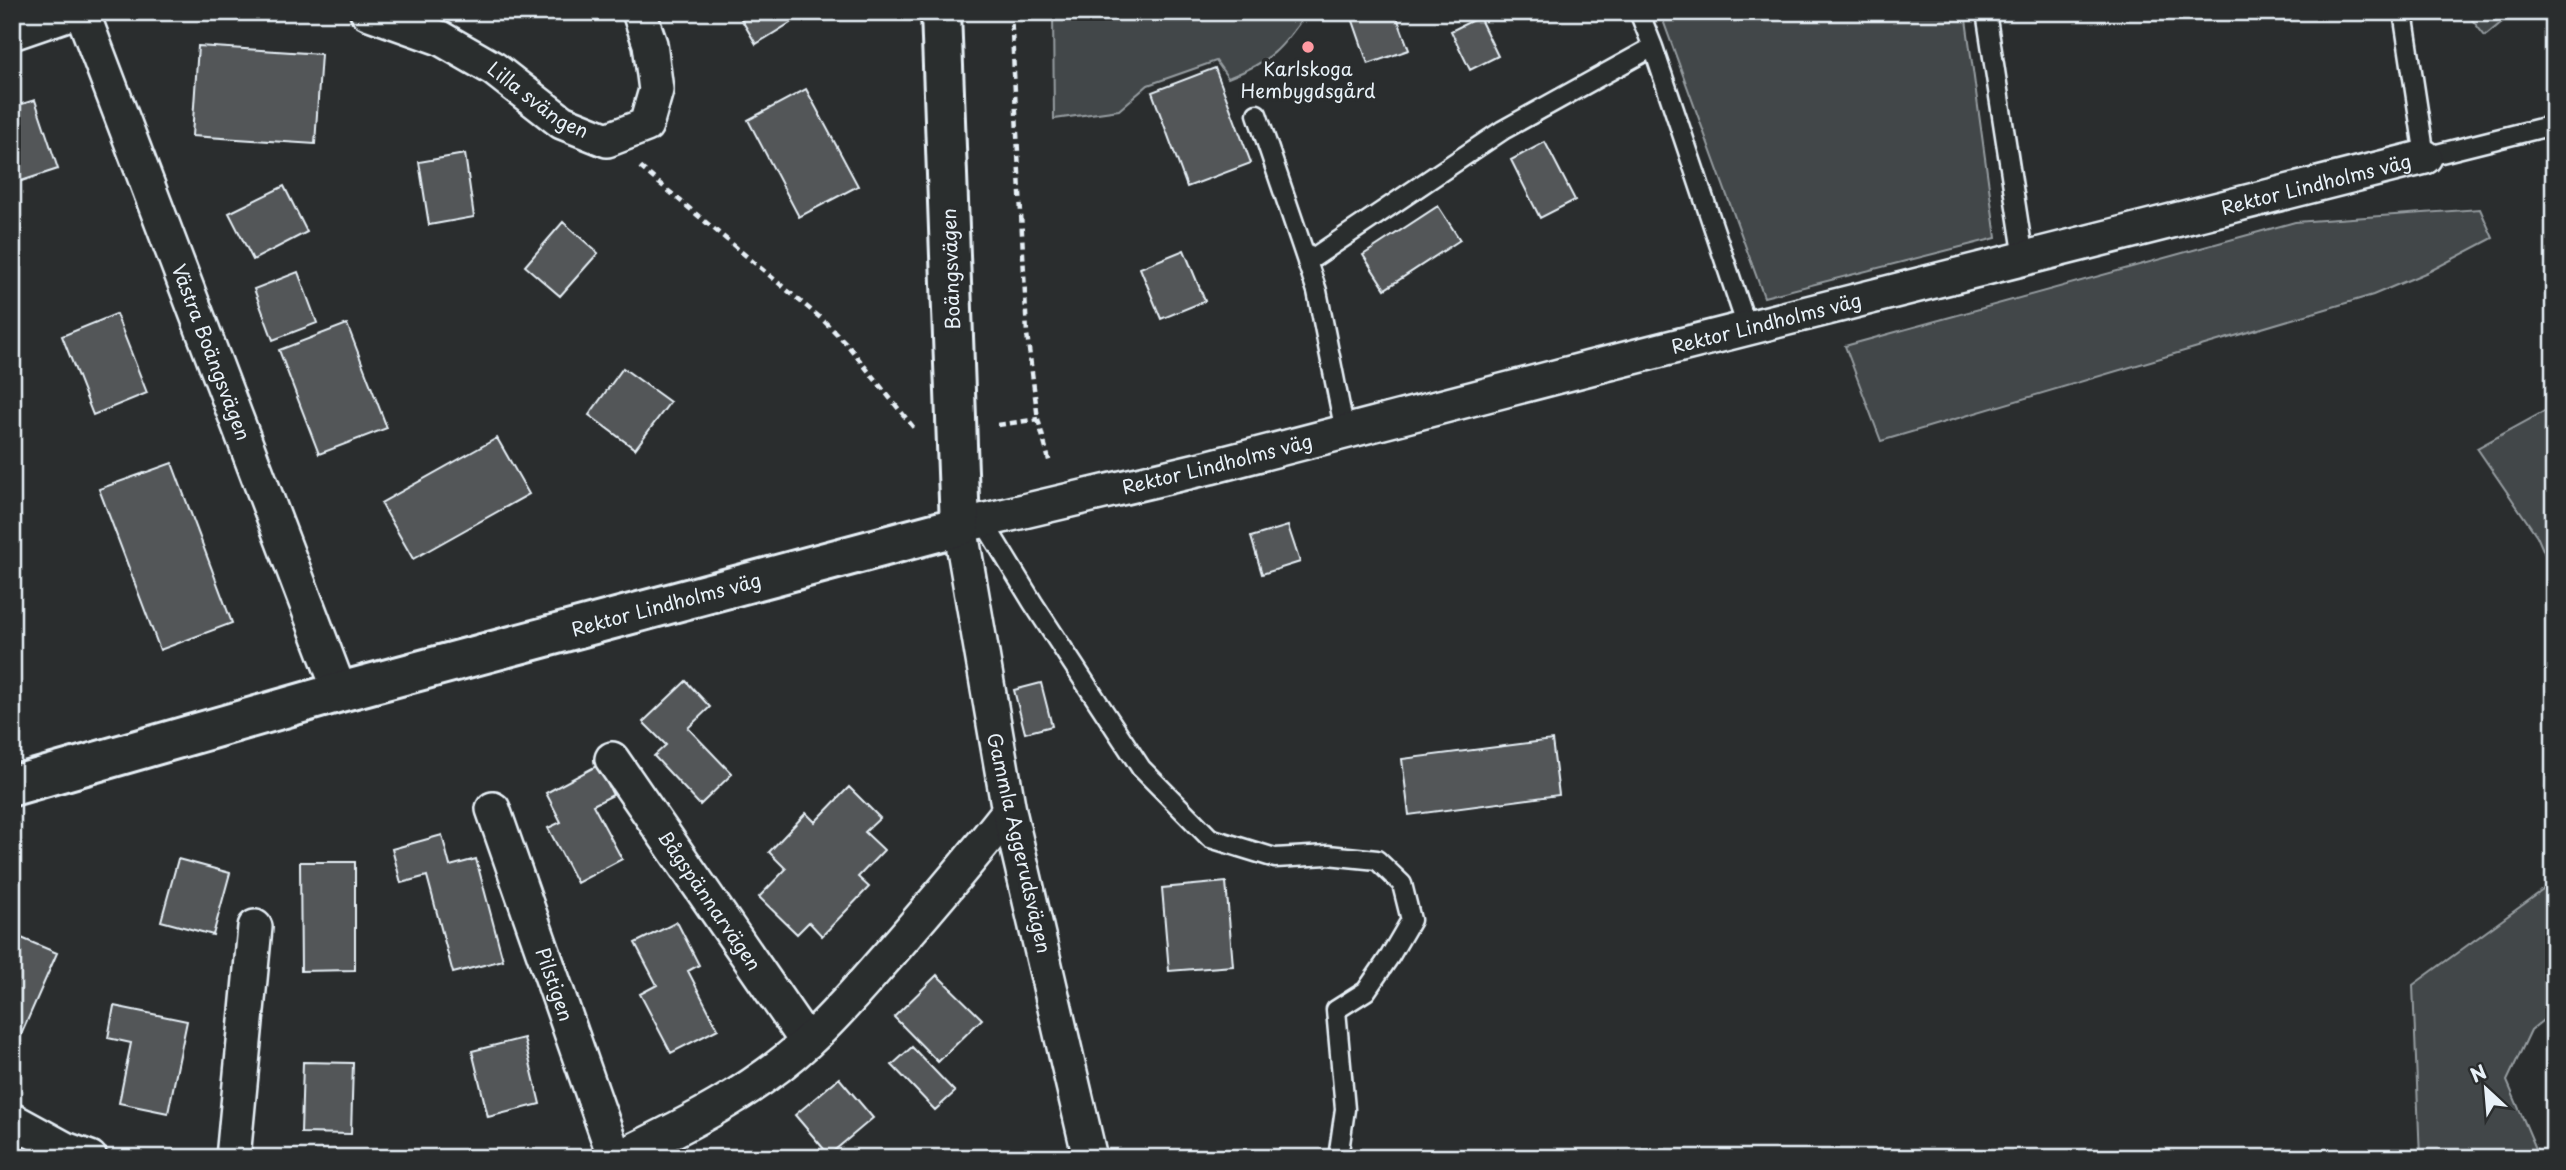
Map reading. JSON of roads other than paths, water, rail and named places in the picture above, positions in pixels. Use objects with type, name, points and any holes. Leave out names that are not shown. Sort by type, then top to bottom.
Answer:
[{"type":"street","points":[[12,33],[73,12]]},
{"type":"street","name":"Västra Boängsvägen","points":[[82,12],[340,692]]},
{"type":"street","name":"Lilla svängen","points":[[367,12],[440,38],[494,69],[562,122],[607,140],[646,125],[656,90],[650,44],[639,12]]},
{"type":"street","name":"Boängsvägen","points":[[941,12],[957,431],[972,523]]},
{"type":"street","name":"Rektor Lindholms väg","points":[[12,786],[340,692],[972,523],[1345,432],[2425,157]]},
{"type":"street","name":"Gammla Aggerudsvägen","points":[[972,523],[1009,811],[1090,1158]]},
{"type":"street","name":"Bågspännarvägen","points":[[612,759],[807,1042]]},
{"type":"street","name":"Pilstigen","points":[[493,809],[616,1158]]},
{"type":"street","points":[[616,1158],[683,1127],[753,1084],[807,1042],[845,1004],[961,872],[1009,811]]},
{"type":"street","points":[[233,1158],[255,927]]},
{"type":"street","points":[[12,1120],[65,1149],[90,1158]]},
{"type":"lane","points":[[1639,12],[1748,330]]},
{"type":"lane","points":[[1986,12],[2024,259]]},
{"type":"lane","points":[[2403,12],[2425,157],[2554,127]]},
{"type":"lane","points":[[1307,262],[1503,130],[1653,47]]},
{"type":"lane","points":[[1257,114],[1317,291],[1345,432]]},
{"type":"lane","points":[[972,523],[1033,603],[1141,768],[1210,838],[1275,858],[1328,855],[1377,860],[1402,884],[1411,920],[1366,991],[1336,1010],[1345,1110],[1338,1158]]},
{"type":"place","name":"Karlskoga Hembygdsgård","points":[[1308,47]]}]
